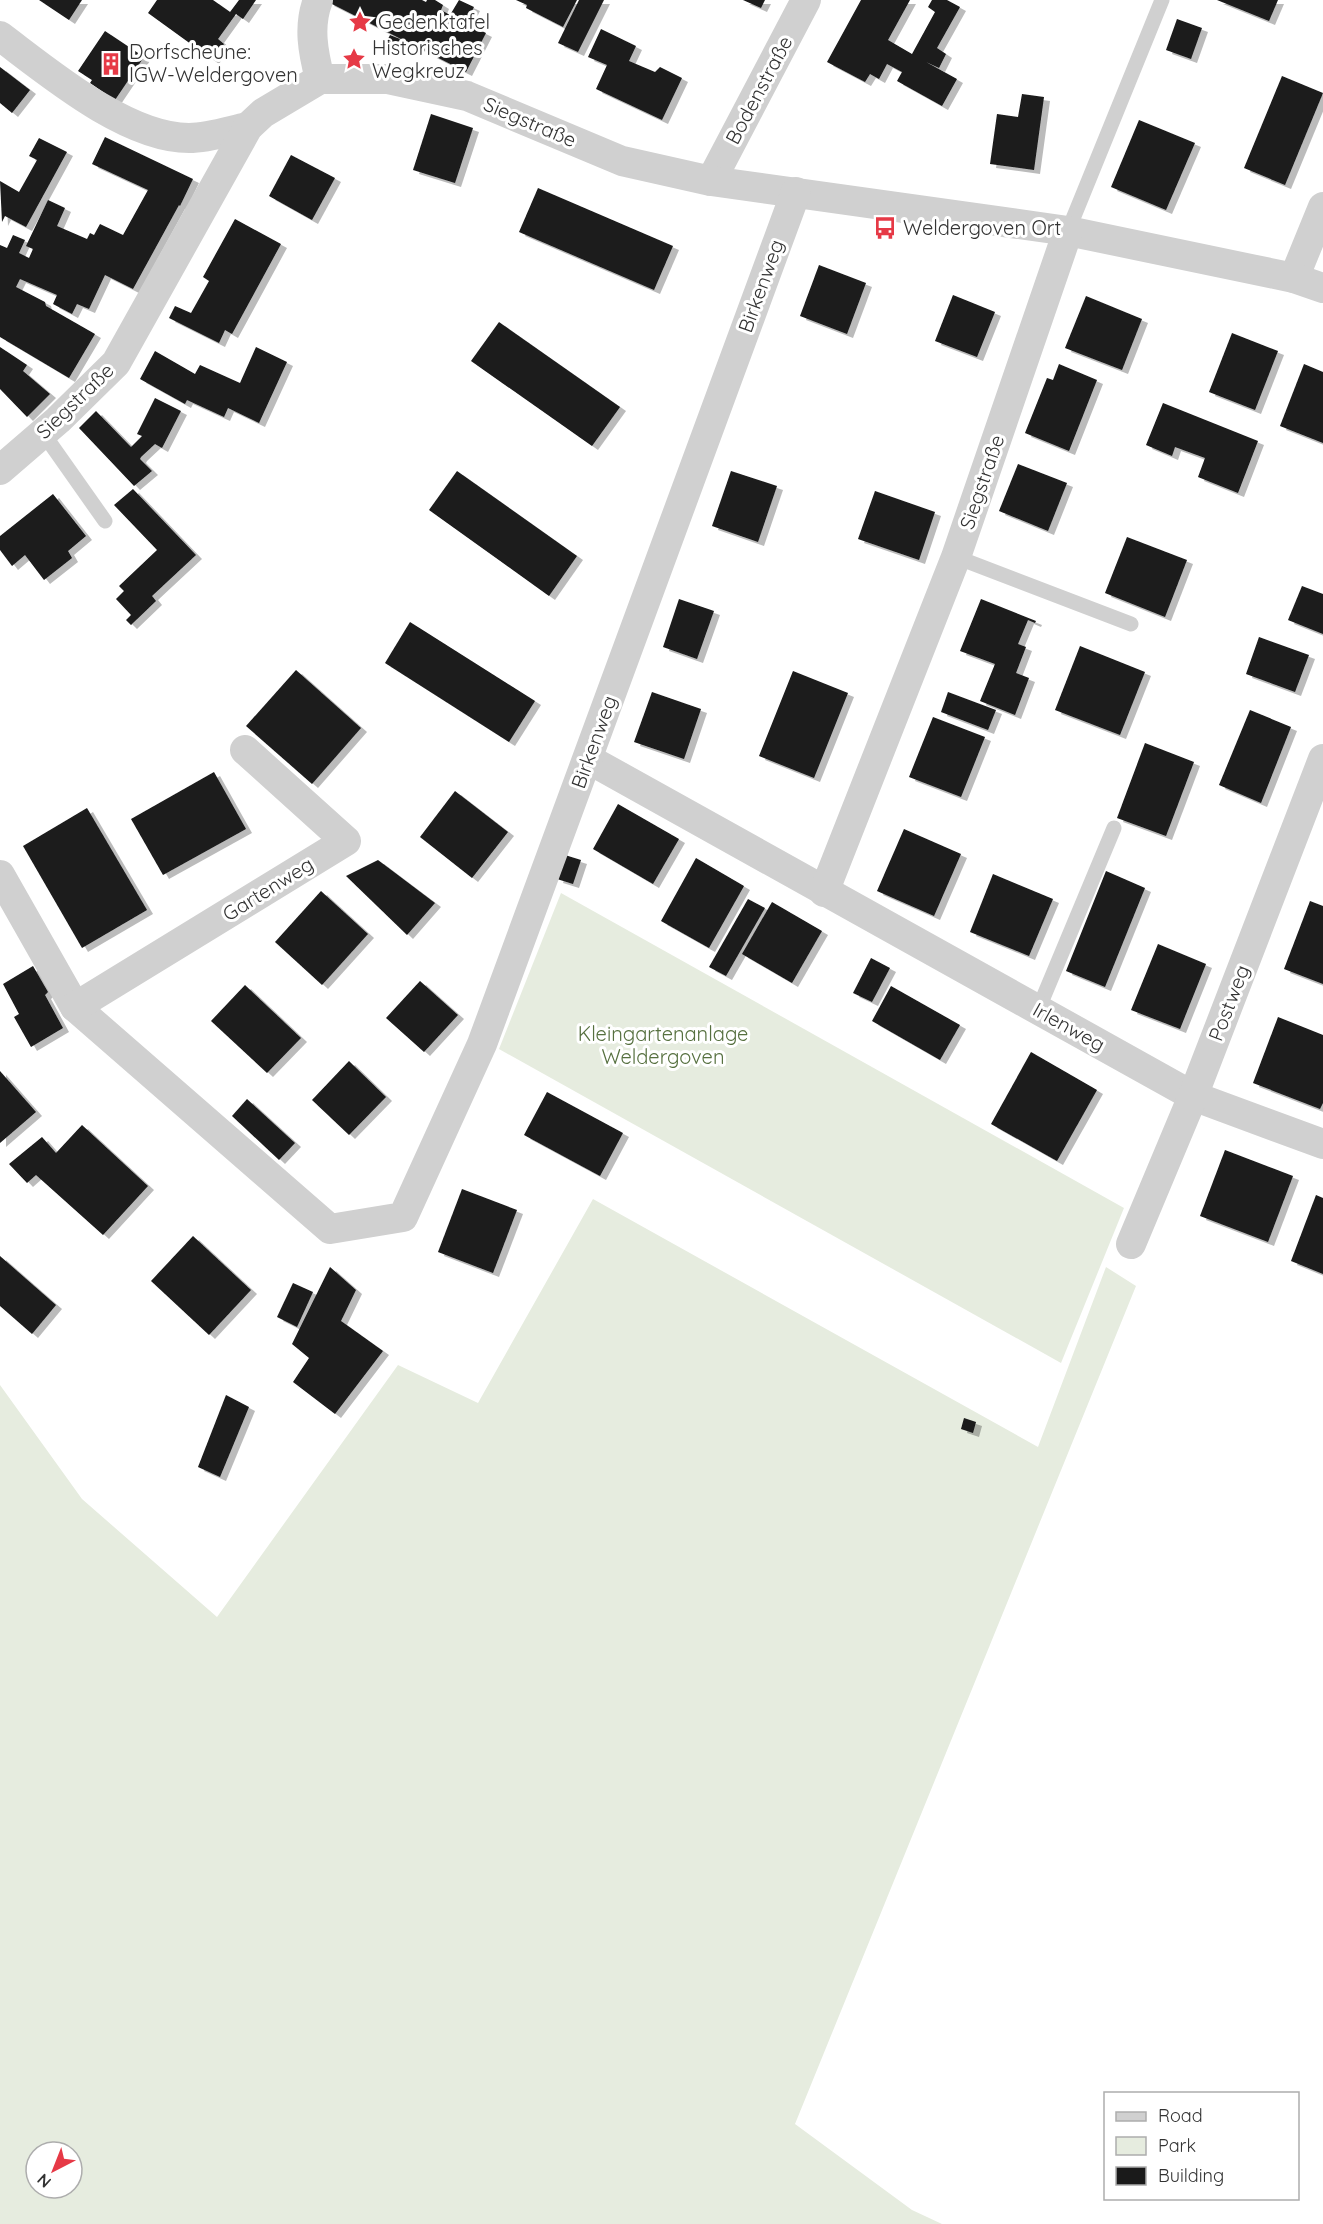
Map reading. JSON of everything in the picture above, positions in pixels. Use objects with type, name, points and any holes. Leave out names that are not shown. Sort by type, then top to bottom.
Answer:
[{"type":"street","points":[[318,0],[314,12],[312,49],[320,79]]},
{"type":"street","name":"Bodenstraße","points":[[711,181],[806,0]]},
{"type":"street","points":[[0,36],[79,94],[156,133],[190,138],[248,127]]},
{"type":"street","name":"Siegstraße","points":[[0,470],[43,433],[116,363],[248,127],[263,113],[320,79],[388,79],[467,96],[622,161],[711,181],[1068,231],[1294,278],[1323,288]]},
{"type":"street","name":"Birkenweg","points":[[75,1007],[330,1229],[403,1217],[482,1044],[796,192]]},
{"type":"street","points":[[1294,278],[1323,207]]},
{"type":"street","name":"Siegstraße","points":[[956,557],[1068,231]]},
{"type":"street","points":[[824,892],[956,557]]},
{"type":"street","name":"Gartenweg","points":[[75,1007],[346,841],[245,750]]},
{"type":"street","name":"Irlenweg","points":[[588,759],[1193,1096],[1323,1144]]},
{"type":"street","name":"Postweg","points":[[1131,1245],[1193,1096],[1323,759]]},
{"type":"street","points":[[0,875],[75,1007]]},
{"type":"lane","points":[[1068,231],[1162,0]]},
{"type":"lane","points":[[43,433],[105,521]]},
{"type":"lane","points":[[956,557],[1131,624]]},
{"type":"lane","points":[[1038,1010],[1114,828]]},
{"type":"green space","name":"Kleingartenanlage Weldergoven","points":[[561,893],[1124,1208],[1061,1363],[499,1049]]},
{"type":"green space","points":[[593,1199],[1038,1447],[1106,1267],[1136,1286],[795,2124],[912,2210],[942,2224],[0,2224],[0,1385],[82,1499],[217,1617],[398,1365],[478,1403]]},
{"type":"building","points":[[39,0],[82,0],[69,20]]},
{"type":"building","points":[[157,0],[213,0],[230,12],[239,0],[256,0],[243,19],[236,14],[218,39],[224,44],[213,60],[148,13]]},
{"type":"building","points":[[329,0],[422,0],[426,2],[435,0],[443,5],[441,10],[450,15],[459,0],[474,7],[466,23],[486,33],[466,72],[328,2]]},
{"type":"building","points":[[516,0],[577,0],[563,27],[526,8],[527,5]]},
{"type":"building","points":[[579,0],[604,0],[578,52],[558,43]]},
{"type":"building","points":[[743,0],[765,0],[761,8]]},
{"type":"building","points":[[861,0],[910,0],[888,40],[912,54],[935,12],[928,7],[932,0],[947,0],[960,7],[937,48],[946,54],[939,68],[926,62],[957,79],[942,106],[897,81],[902,72],[887,64],[879,79],[870,74],[865,82],[827,62]]},
{"type":"building","points":[[1217,0],[1278,0],[1269,21]]},
{"type":"building","points":[[1177,19],[1202,28],[1191,59],[1166,50]]},
{"type":"building","points":[[601,29],[636,46],[629,61],[655,72],[660,67],[682,78],[662,120],[596,89],[607,65],[588,57]]},
{"type":"building","name":"Dorfscheune: IGW-Weldergoven","points":[[105,31],[144,57],[115,100],[90,83],[92,80],[78,71]]},
{"type":"building","points":[[390,35],[400,39],[397,45],[387,41]]},
{"type":"building","points":[[0,67],[30,90],[12,113],[0,103]]},
{"type":"building","points":[[1282,76],[1323,93],[1285,185],[1244,168]]},
{"type":"building","points":[[1022,94],[1044,97],[1034,170],[990,164],[997,114],[1018,117]]},
{"type":"building","points":[[431,114],[473,128],[455,183],[413,170]]},
{"type":"building","points":[[1139,120],[1195,143],[1166,210],[1111,187]]},
{"type":"building","points":[[105,137],[193,179],[133,289],[105,275],[89,309],[77,304],[72,314],[53,304],[57,295],[20,279],[16,287],[45,302],[46,306],[95,334],[69,378],[0,337],[0,245],[7,248],[13,235],[25,240],[19,253],[29,258],[33,249],[26,246],[48,200],[65,208],[57,226],[87,239],[90,233],[94,235],[100,224],[123,235],[148,190],[92,164]]},
{"type":"building","points":[[39,138],[67,152],[26,227],[5,216],[2,222],[0,181],[19,192],[37,160],[29,156]]},
{"type":"building","points":[[291,155],[335,178],[312,220],[269,196]]},
{"type":"building","points":[[538,188],[673,246],[654,290],[519,232]]},
{"type":"building","points":[[235,219],[281,244],[232,334],[225,330],[219,343],[169,318],[175,306],[191,313],[209,281],[203,277]]},
{"type":"building","points":[[819,265],[866,283],[847,334],[800,316]]},
{"type":"building","points":[[953,295],[995,312],[977,357],[935,341]]},
{"type":"building","points":[[1086,296],[1142,319],[1122,370],[1065,348]]},
{"type":"building","points":[[499,322],[620,407],[592,446],[471,361]]},
{"type":"building","points":[[1232,333],[1278,351],[1255,410],[1209,392]]},
{"type":"building","points":[[0,347],[27,365],[23,371],[50,394],[27,417],[0,389]]},
{"type":"building","points":[[256,347],[287,362],[259,423],[228,408],[224,417],[187,400],[185,404],[140,379],[155,351],[195,374],[200,365],[240,383]]},
{"type":"building","points":[[1059,364],[1097,380],[1069,451],[1025,433],[1047,378],[1053,380]]},
{"type":"building","points":[[1304,364],[1323,372],[1323,443],[1280,426]]},
{"type":"building","points":[[155,398],[181,411],[162,448],[155,444],[141,457],[140,459],[152,471],[134,486],[79,428],[96,411],[131,447],[142,436],[137,434]]},
{"type":"building","points":[[1163,403],[1258,441],[1238,493],[1198,477],[1205,458],[1175,447],[1172,456],[1146,445]]},
{"type":"building","points":[[1018,464],[1067,483],[1048,531],[999,511]]},
{"type":"building","points":[[457,471],[577,556],[549,596],[429,510]]},
{"type":"building","points":[[731,471],[777,486],[758,542],[712,526]]},
{"type":"building","points":[[133,489],[196,555],[152,596],[156,601],[131,625],[126,620],[131,615],[116,599],[124,591],[119,586],[157,550],[114,505]]},
{"type":"building","points":[[875,491],[935,512],[919,560],[858,539]]},
{"type":"building","points":[[53,494],[86,536],[68,551],[72,558],[44,580],[25,555],[12,566],[0,550],[0,536]]},
{"type":"building","points":[[1127,537],[1187,560],[1165,617],[1105,593]]},
{"type":"building","points":[[1302,586],[1323,594],[1323,634],[1288,620]]},
{"type":"building","points":[[679,599],[714,611],[697,659],[663,647]]},
{"type":"building","points":[[981,599],[1036,621],[1035,623],[1028,620],[1018,644],[1026,647],[1016,673],[1029,678],[1015,715],[980,701],[995,664],[960,651]]},
{"type":"building","points":[[410,622],[535,701],[509,742],[385,663]]},
{"type":"building","points":[[1259,637],[1309,655],[1295,692],[1246,674]]},
{"type":"building","points":[[1080,646],[1145,672],[1120,735],[1055,710]]},
{"type":"building","points":[[296,670],[361,728],[312,784],[246,726]]},
{"type":"building","points":[[793,671],[848,693],[814,778],[759,756]]},
{"type":"building","points":[[652,692],[701,709],[684,759],[634,742]]},
{"type":"building","points":[[948,692],[996,710],[988,730],[941,712]]},
{"type":"building","points":[[1250,710],[1291,727],[1261,803],[1219,785]]},
{"type":"building","points":[[933,717],[985,737],[961,797],[909,777]]},
{"type":"building","points":[[1145,743],[1194,762],[1166,836],[1117,818]]},
{"type":"building","points":[[214,772],[246,829],[163,875],[131,819]]},
{"type":"building","points":[[455,791],[508,832],[472,878],[420,837]]},
{"type":"building","points":[[618,804],[679,839],[653,884],[593,849]]},
{"type":"building","points":[[87,808],[147,910],[82,948],[23,846]]},
{"type":"building","points":[[904,829],[961,854],[934,916],[877,891]]},
{"type":"building","points":[[565,855],[581,860],[573,884],[557,879]]},
{"type":"building","points":[[696,858],[744,886],[709,948],[661,921]]},
{"type":"building","points":[[378,860],[435,903],[407,935],[346,876]]},
{"type":"building","points":[[1106,871],[1145,888],[1105,987],[1066,971]]},
{"type":"building","points":[[993,874],[1053,899],[1029,956],[970,932]]},
{"type":"building","points":[[321,891],[368,934],[322,985],[275,942]]},
{"type":"building","points":[[748,899],[765,908],[726,976],[709,967]]},
{"type":"building","points":[[1310,901],[1323,906],[1323,984],[1284,969]]},
{"type":"building","points":[[772,902],[822,931],[792,983],[742,954]]},
{"type":"building","points":[[1158,944],[1206,964],[1180,1029],[1131,1010]]},
{"type":"building","points":[[871,958],[890,968],[872,1002],[853,993]]},
{"type":"building","points":[[33,966],[48,992],[45,995],[63,1028],[31,1047],[14,1017],[19,1014],[3,984]]},
{"type":"building","points":[[420,981],[458,1015],[424,1052],[386,1018]]},
{"type":"building","points":[[245,985],[301,1038],[267,1073],[211,1021]]},
{"type":"building","points":[[891,986],[960,1025],[940,1060],[872,1021]]},
{"type":"building","points":[[1278,1017],[1323,1035],[1323,1103],[1320,1109],[1253,1083]]},
{"type":"building","points":[[1031,1052],[1097,1090],[1057,1161],[991,1124]]},
{"type":"building","points":[[349,1061],[386,1097],[349,1135],[312,1100]]},
{"type":"building","points":[[0,1071],[36,1112],[0,1143]]},
{"type":"building","points":[[547,1092],[623,1133],[600,1176],[524,1135]]},
{"type":"building","points":[[247,1099],[295,1143],[279,1160],[232,1116]]},
{"type":"building","points":[[82,1125],[148,1186],[103,1235],[36,1175],[27,1183],[9,1164],[42,1137],[56,1153]]},
{"type":"building","points":[[1225,1150],[1293,1176],[1268,1242],[1200,1216]]},
{"type":"building","points":[[462,1189],[517,1210],[493,1273],[438,1252]]},
{"type":"building","points":[[1316,1195],[1323,1198],[1323,1274],[1291,1261]]},
{"type":"building","points":[[193,1236],[251,1290],[209,1335],[151,1281]]},
{"type":"building","points":[[0,1256],[56,1305],[32,1334],[0,1306]]},
{"type":"building","points":[[330,1267],[356,1290],[341,1321],[383,1351],[335,1414],[293,1382],[309,1358],[292,1344]]},
{"type":"building","points":[[293,1283],[313,1292],[297,1327],[277,1317]]},
{"type":"building","points":[[226,1395],[249,1407],[220,1477],[198,1467]]},
{"type":"building","points":[[964,1418],[976,1422],[973,1433],[961,1429]]},
{"type":"place","name":"Gedenktafel","points":[[360,22]]},
{"type":"place","name":"Historisches Wegkreuz","points":[[354,59]]},
{"type":"place","name":"Dorfscheune: IGW-Weldergoven","points":[[111,64]]},
{"type":"place","name":"Weldergoven Ort","points":[[885,228]]}]
